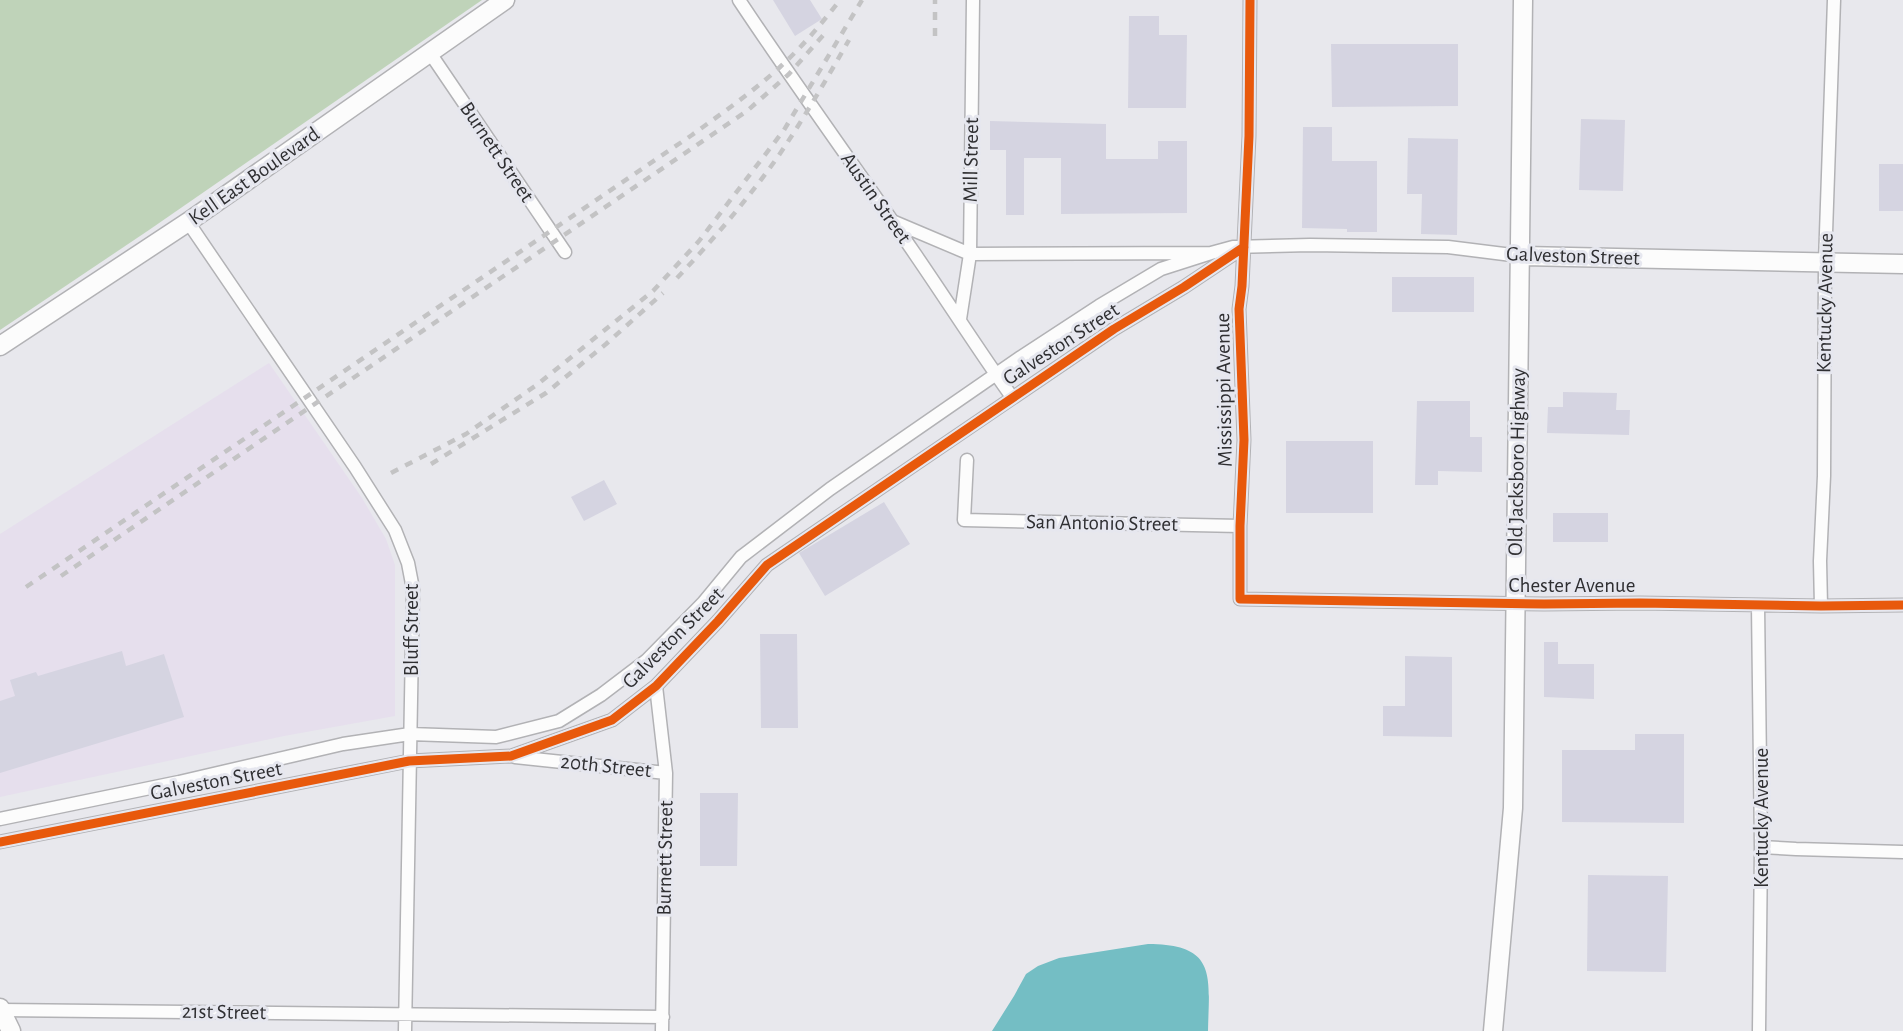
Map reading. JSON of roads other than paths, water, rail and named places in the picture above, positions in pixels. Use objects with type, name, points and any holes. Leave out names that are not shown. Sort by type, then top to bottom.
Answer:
[{"type":"main road","name":"Kell East Boulevard","points":[[0,346],[188,222],[505,0]]},
{"type":"main road","name":"Old Jacksboro Highway","points":[[1493,1031],[1513,808],[1523,0]]},
{"type":"main road","name":"Galveston Street","points":[[1520,256],[1903,264]]},
{"type":"main road","points":[[0,1009],[11,1031]]},
{"type":"street","name":"Austin Street","points":[[739,0],[1012,397]]},
{"type":"street","name":"Mill Street","points":[[960,319],[970,254],[973,0]]},
{"type":"street","name":"Mississippi Avenue","points":[[1240,599],[1240,526],[1244,440],[1239,309],[1250,136],[1250,0]]},
{"type":"street","name":"Kentucky Avenue","points":[[1821,606],[1825,262],[1834,0]]},
{"type":"street","name":"Burnett Street","points":[[430,53],[565,252]]},
{"type":"street","name":"Galveston Street","points":[[892,221],[970,254],[1210,253]]},
{"type":"street","name":"Bluff Street","points":[[188,222],[355,466],[395,530],[408,563],[413,589],[405,1031]]},
{"type":"street","name":"Galveston Street","points":[[0,819],[179,782],[343,744],[410,734],[496,737],[559,721],[601,695],[646,660],[703,603],[741,556],[830,489],[996,374],[1099,306],[1161,269],[1233,247],[1310,245],[1448,247],[1520,256]]},
{"type":"street","name":"Galveston Street","points":[[0,842],[410,761],[511,756],[612,720],[656,686],[767,565],[1114,329],[1184,287],[1244,247]]},
{"type":"street","name":"San Antonio Street","points":[[967,460],[964,520],[1240,526]]},
{"type":"street","name":"Chester Avenue","points":[[1240,599],[1903,605]]},
{"type":"street","name":"Kentucky Avenue","points":[[1758,605],[1761,847],[1759,1031]]},
{"type":"street","name":"Burnett Street","points":[[656,686],[666,773],[662,1031]]},
{"type":"street","name":"20th Street","points":[[511,756],[666,773]]},
{"type":"street","points":[[1761,847],[1903,852]]},
{"type":"street","name":"21st Street","points":[[0,1009],[405,1016],[663,1017]]},
{"type":"water","points":[[1148,944],[1187,950],[1198,957],[1205,967],[1209,995],[1208,1031],[992,1031],[1026,974],[1038,966],[1059,958]]},
{"type":"railway","points":[[26,587],[692,135],[781,66],[840,0]]},
{"type":"railway","points":[[391,473],[466,434],[538,384],[653,291],[699,241],[784,130],[862,0]]},
{"type":"railway","points":[[935,0],[935,36]]},
{"type":"railway","points":[[61,576],[747,111],[789,74],[827,31]]},
{"type":"railway","points":[[677,278],[729,220],[777,158],[849,40]]},
{"type":"railway","points":[[431,464],[546,393],[663,293]]}]
